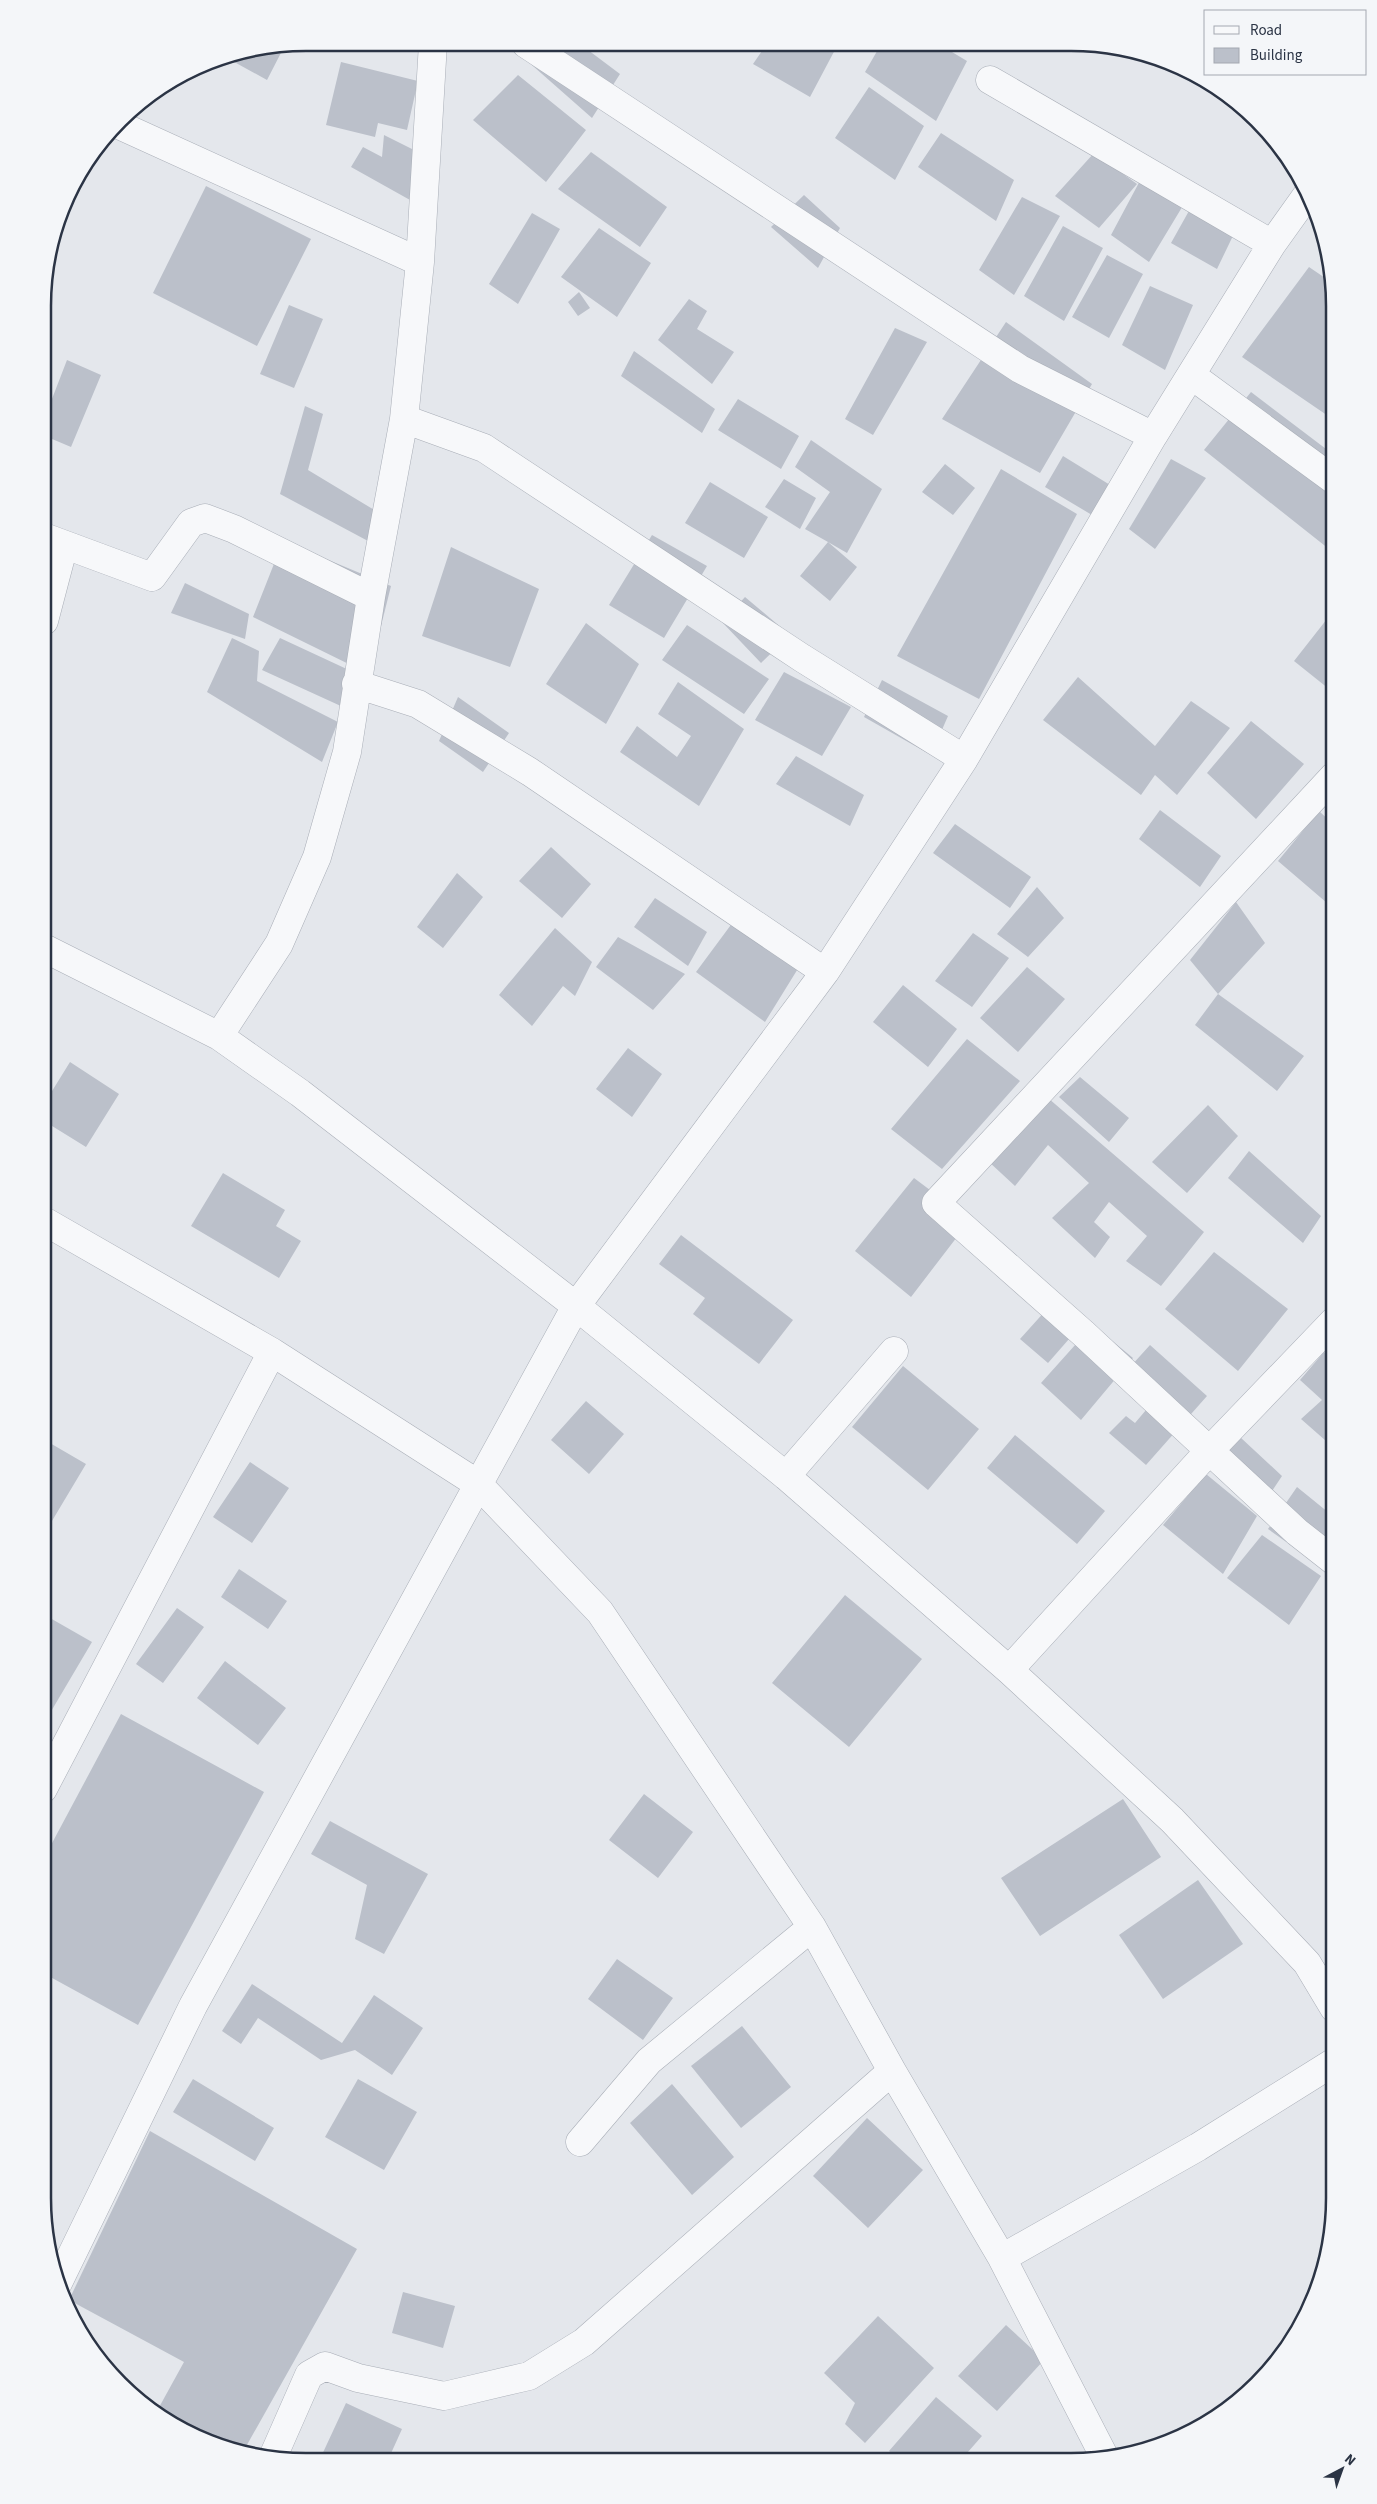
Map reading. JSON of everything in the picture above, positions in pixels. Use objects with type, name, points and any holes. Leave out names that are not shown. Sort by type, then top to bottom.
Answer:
[{"type":"street","points":[[219,1036],[279,944],[317,857],[347,752],[356,684],[404,419],[420,262],[433,51]]},
{"type":"street","points":[[537,51],[1020,369],[1153,436]]},
{"type":"street","points":[[990,80],[1272,244]]},
{"type":"street","points":[[125,127],[420,262]]},
{"type":"street","points":[[63,2274],[192,2006],[576,1306],[826,972],[964,759],[1153,436],[1272,244],[1303,201]]},
{"type":"street","points":[[1191,375],[1326,474]]},
{"type":"street","points":[[404,419],[484,448],[802,658],[964,759]]},
{"type":"street","points":[[51,565],[54,541],[152,577],[191,523],[205,518],[234,528],[371,597]]},
{"type":"street","points":[[356,684],[418,704],[530,772],[826,972]]},
{"type":"street","points":[[1326,785],[936,1203],[1210,1450],[1297,1532],[1326,1555]]},
{"type":"street","points":[[51,952],[219,1036],[300,1093],[576,1306],[786,1476],[1009,1670],[1172,1820],[1307,1963],[1326,1995]]},
{"type":"street","points":[[51,1225],[272,1352],[478,1484],[600,1612],[812,1927],[892,2071],[1002,2258],[1102,2451]]},
{"type":"street","points":[[1009,1670],[1210,1450],[1326,1329]]},
{"type":"street","points":[[786,1476],[894,1351]]},
{"type":"street","points":[[51,1774],[272,1352]]},
{"type":"street","points":[[580,2142],[649,2061],[812,1927]]},
{"type":"street","points":[[1002,2258],[1198,2147],[1326,2067]]},
{"type":"street","points":[[275,2451],[309,2375],[325,2366],[358,2378],[444,2396],[529,2376],[576,2347],[892,2071]]},
{"type":"building","points":[[531,51],[589,51],[620,74],[592,118],[525,59]]},
{"type":"building","points":[[762,51],[834,51],[810,97],[753,64]]},
{"type":"building","points":[[877,51],[950,51],[967,61],[936,121],[865,72]]},
{"type":"building","points":[[281,52],[267,80],[234,62]]},
{"type":"building","points":[[341,62],[418,81],[407,130],[378,123],[375,137],[326,125]]},
{"type":"building","points":[[518,75],[586,130],[546,182],[473,120]]},
{"type":"building","points":[[869,87],[924,126],[895,180],[835,138]]},
{"type":"building","points":[[941,133],[1014,180],[996,221],[918,167]]},
{"type":"building","points":[[384,135],[416,151],[410,200],[351,167],[363,147],[382,157]]},
{"type":"building","points":[[591,152],[667,207],[640,247],[558,189]]},
{"type":"building","points":[[1094,153],[1137,184],[1099,228],[1055,196]]},
{"type":"building","points":[[1150,162],[1193,189],[1149,262],[1111,235]]},
{"type":"building","points":[[206,186],[311,239],[257,346],[153,293]]},
{"type":"building","points":[[1199,193],[1242,217],[1217,269],[1171,243]]},
{"type":"building","points":[[804,195],[840,228],[818,268],[771,227]]},
{"type":"building","points":[[1022,197],[1060,216],[1014,295],[979,270]]},
{"type":"building","points":[[532,213],[560,229],[518,304],[489,284]]},
{"type":"building","points":[[1063,226],[1103,248],[1064,321],[1024,296]]},
{"type":"building","points":[[599,228],[651,263],[617,317],[561,277]]},
{"type":"building","points":[[1107,255],[1143,274],[1109,338],[1072,317]]},
{"type":"building","points":[[1309,267],[1324,277],[1326,415],[1242,357]]},
{"type":"building","points":[[1150,286],[1193,305],[1165,370],[1122,345]]},
{"type":"building","points":[[579,292],[590,308],[578,316],[568,302]]},
{"type":"building","points":[[689,299],[707,311],[697,329],[734,352],[712,384],[658,340]]},
{"type":"building","points":[[289,305],[323,319],[294,388],[260,374]]},
{"type":"building","points":[[1006,322],[1092,384],[1040,473],[942,419]]},
{"type":"building","points":[[895,328],[927,342],[873,435],[845,419]]},
{"type":"building","points":[[634,351],[715,409],[702,433],[621,376]]},
{"type":"building","points":[[67,360],[101,375],[71,447],[51,439],[51,401]]},
{"type":"building","points":[[1251,392],[1326,449],[1326,547],[1204,450]]},
{"type":"building","points":[[738,399],[799,436],[781,469],[718,430]]},
{"type":"building","points":[[305,406],[323,414],[308,470],[376,511],[368,541],[280,494]]},
{"type":"building","points":[[811,440],[882,489],[847,553],[805,529],[830,492],[795,467]]},
{"type":"building","points":[[1063,456],[1115,488],[1097,518],[1045,487]]},
{"type":"building","points":[[1171,459],[1206,478],[1155,549],[1129,529]]},
{"type":"building","points":[[945,464],[975,488],[953,515],[922,492]]},
{"type":"building","points":[[1001,469],[1077,514],[979,699],[897,656]]},
{"type":"building","points":[[784,479],[816,498],[800,529],[765,507]]},
{"type":"building","points":[[710,482],[768,517],[744,558],[685,523]]},
{"type":"building","points":[[652,535],[707,566],[664,638],[609,605]]},
{"type":"building","points":[[283,541],[391,586],[369,674],[253,617]]},
{"type":"building","points":[[828,542],[857,567],[830,601],[800,576]]},
{"type":"building","points":[[451,547],[539,589],[510,667],[422,636]]},
{"type":"building","points":[[185,583],[249,614],[245,639],[171,613]]},
{"type":"building","points":[[745,597],[790,635],[761,663],[722,622]]},
{"type":"building","points":[[1326,620],[1326,687],[1294,661]]},
{"type":"building","points":[[586,623],[639,664],[606,724],[546,684]]},
{"type":"building","points":[[687,625],[769,679],[744,714],[662,660]]},
{"type":"building","points":[[232,638],[259,651],[257,681],[338,722],[322,762],[207,692]]},
{"type":"building","points":[[280,638],[351,671],[343,707],[262,670]]},
{"type":"building","points":[[784,672],[851,707],[822,756],[755,720]]},
{"type":"building","points":[[1078,677],[1155,746],[1191,701],[1230,728],[1177,795],[1155,775],[1141,795],[1043,720]]},
{"type":"building","points":[[882,680],[948,716],[931,755],[864,717]]},
{"type":"building","points":[[678,682],[744,729],[699,806],[620,752],[637,726],[677,757],[691,736],[658,714]]},
{"type":"building","points":[[458,697],[509,733],[483,772],[439,741]]},
{"type":"building","points":[[1251,721],[1304,764],[1256,819],[1207,773]]},
{"type":"building","points":[[796,756],[864,795],[850,826],[776,784]]},
{"type":"building","points":[[1160,810],[1221,856],[1200,887],[1139,839]]},
{"type":"building","points":[[1319,811],[1326,818],[1326,902],[1278,861]]},
{"type":"building","points":[[955,824],[1031,877],[1010,908],[933,853]]},
{"type":"building","points":[[551,847],[591,884],[562,918],[519,881]]},
{"type":"building","points":[[457,873],[483,897],[443,948],[417,927]]},
{"type":"building","points":[[1037,887],[1064,918],[1028,957],[997,934]]},
{"type":"building","points":[[655,898],[707,932],[688,966],[634,927]]},
{"type":"building","points":[[1236,902],[1265,943],[1218,994],[1190,960]]},
{"type":"building","points":[[736,918],[799,967],[765,1022],[696,972]]},
{"type":"building","points":[[555,928],[592,962],[575,996],[563,986],[532,1026],[499,995]]},
{"type":"building","points":[[973,933],[1009,958],[972,1007],[935,981]]},
{"type":"building","points":[[618,937],[685,974],[653,1010],[596,967]]},
{"type":"building","points":[[1027,967],[1065,999],[1018,1052],[980,1018]]},
{"type":"building","points":[[903,985],[957,1029],[928,1067],[873,1022]]},
{"type":"building","points":[[1218,994],[1304,1056],[1277,1091],[1195,1025]]},
{"type":"building","points":[[967,1039],[1020,1081],[942,1169],[891,1129]]},
{"type":"building","points":[[628,1048],[662,1074],[632,1117],[596,1089]]},
{"type":"building","points":[[70,1062],[119,1094],[86,1147],[51,1125],[51,1093]]},
{"type":"building","points":[[1080,1077],[1129,1118],[1109,1142],[1059,1097]]},
{"type":"building","points":[[1048,1098],[1204,1232],[1161,1286],[1126,1261],[1147,1236],[1109,1202],[1094,1222],[1110,1237],[1095,1258],[1052,1218],[1089,1183],[1048,1145],[1015,1186],[988,1161]]},
{"type":"building","points":[[1208,1105],[1238,1136],[1187,1193],[1152,1162]]},
{"type":"building","points":[[1249,1151],[1321,1216],[1303,1243],[1228,1178]]},
{"type":"building","points":[[223,1173],[285,1210],[276,1226],[301,1241],[279,1278],[191,1226]]},
{"type":"building","points":[[914,1178],[970,1220],[911,1297],[855,1251]]},
{"type":"building","points":[[681,1235],[793,1320],[759,1364],[693,1314],[705,1298],[659,1264]]},
{"type":"building","points":[[1214,1252],[1288,1309],[1238,1371],[1165,1309]]},
{"type":"building","points":[[1056,1299],[1083,1323],[1048,1363],[1020,1339]]},
{"type":"building","points":[[1093,1325],[1133,1358],[1081,1420],[1041,1383]]},
{"type":"building","points":[[1150,1345],[1207,1396],[1146,1465],[1109,1433],[1126,1416],[1135,1423],[1163,1390],[1131,1366]]},
{"type":"building","points":[[1324,1352],[1326,1354],[1326,1441],[1301,1419],[1322,1400],[1300,1380]]},
{"type":"building","points":[[903,1366],[979,1429],[928,1490],[852,1427]]},
{"type":"building","points":[[586,1401],[624,1434],[589,1474],[551,1440]]},
{"type":"building","points":[[1015,1435],[1105,1511],[1077,1544],[987,1468]]},
{"type":"building","points":[[1240,1437],[1282,1476],[1258,1512],[1213,1468]]},
{"type":"building","points":[[51,1444],[86,1464],[51,1523]]},
{"type":"building","points":[[250,1462],[289,1488],[252,1543],[213,1517]]},
{"type":"building","points":[[1206,1474],[1257,1516],[1223,1574],[1163,1525]]},
{"type":"building","points":[[1297,1487],[1326,1511],[1326,1549],[1316,1563],[1268,1529]]},
{"type":"building","points":[[1262,1535],[1321,1576],[1289,1625],[1227,1578]]},
{"type":"building","points":[[239,1569],[287,1601],[268,1629],[221,1597]]},
{"type":"building","points":[[845,1595],[922,1659],[849,1747],[772,1683]]},
{"type":"building","points":[[177,1608],[204,1627],[163,1683],[136,1664]]},
{"type":"building","points":[[51,1619],[92,1642],[51,1711]]},
{"type":"building","points":[[225,1661],[286,1708],[258,1745],[197,1698]]},
{"type":"building","points":[[121,1714],[264,1792],[138,2025],[51,1977],[51,1845]]},
{"type":"building","points":[[644,1794],[693,1832],[658,1878],[609,1840]]},
{"type":"building","points":[[1123,1799],[1161,1857],[1040,1936],[1001,1878]]},
{"type":"building","points":[[330,1821],[428,1874],[384,1954],[355,1939],[367,1885],[311,1854]]},
{"type":"building","points":[[1198,1880],[1243,1944],[1163,1999],[1119,1935]]},
{"type":"building","points":[[617,1959],[673,1998],[643,2040],[588,1999]]},
{"type":"building","points":[[252,1984],[342,2043],[374,1995],[423,2028],[392,2075],[355,2050],[321,2060],[258,2018],[241,2044],[222,2031]]},
{"type":"building","points":[[742,2026],[791,2087],[741,2128],[691,2066]]},
{"type":"building","points":[[193,2079],[274,2128],[255,2161],[173,2112]]},
{"type":"building","points":[[358,2079],[417,2112],[384,2170],[325,2137]]},
{"type":"building","points":[[672,2084],[734,2157],[692,2195],[630,2123]]},
{"type":"building","points":[[867,2118],[923,2170],[868,2228],[813,2176]]},
{"type":"building","points":[[150,2131],[357,2249],[247,2446],[224,2439],[193,2426],[160,2406],[184,2362],[74,2303],[71,2295]]},
{"type":"building","points":[[403,2292],[455,2306],[443,2348],[392,2333]]},
{"type":"building","points":[[878,2316],[934,2368],[865,2443],[845,2424],[855,2403],[824,2373]]},
{"type":"building","points":[[1006,2325],[1044,2360],[997,2411],[958,2376]]},
{"type":"building","points":[[936,2397],[982,2436],[967,2453],[891,2453],[889,2451]]},
{"type":"building","points":[[346,2403],[402,2429],[391,2453],[323,2453]]}]
